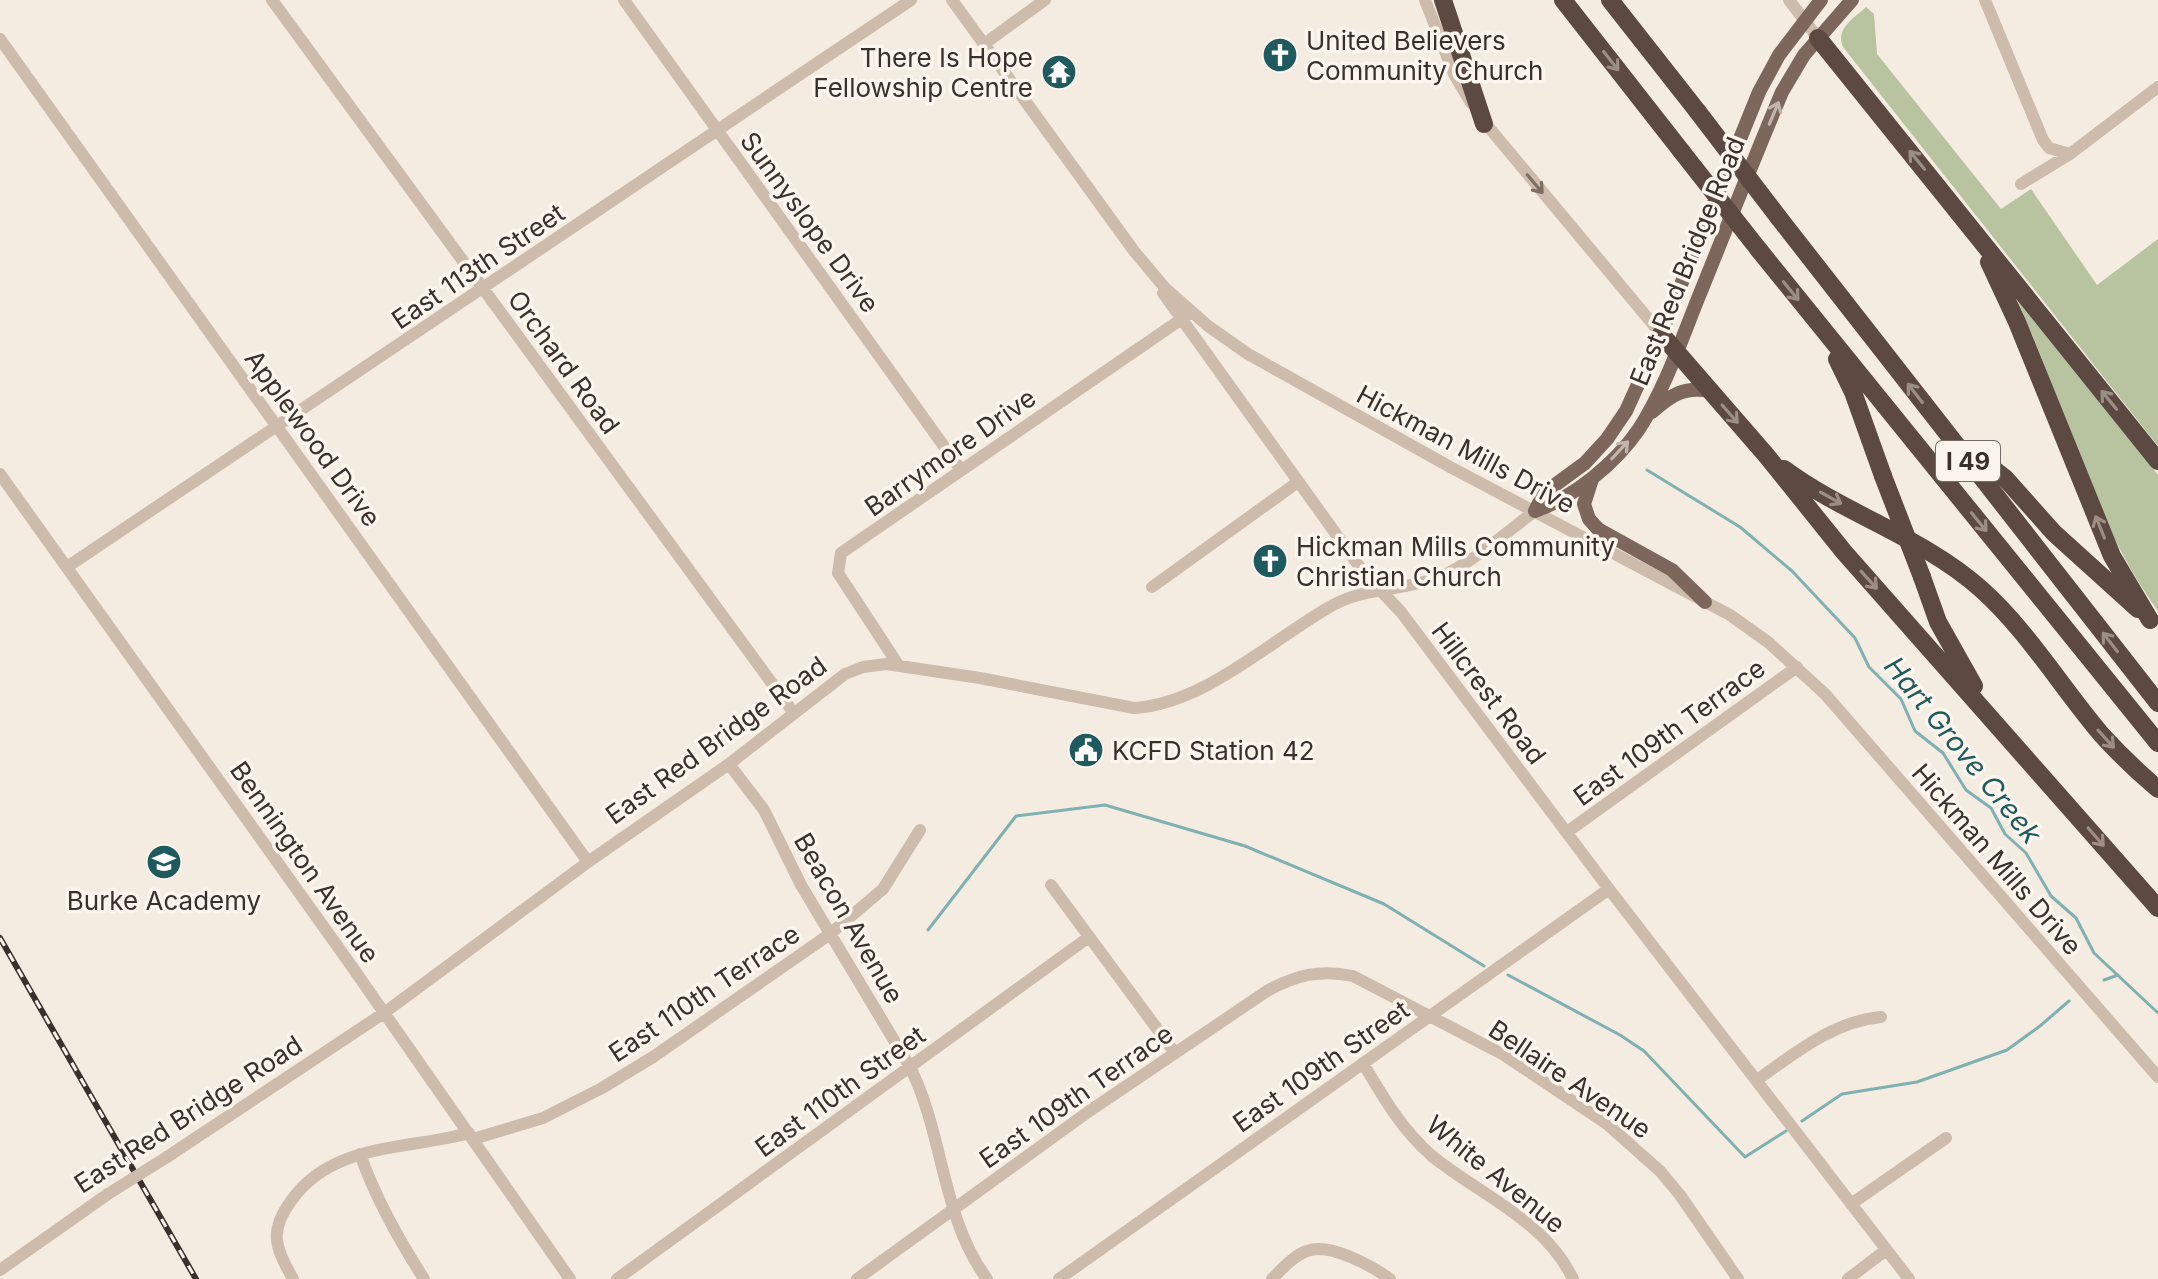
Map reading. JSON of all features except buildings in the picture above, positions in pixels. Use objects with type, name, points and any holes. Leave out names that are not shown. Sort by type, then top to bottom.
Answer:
[{"type":"highway","points":[[1443,0],[1484,124]]},
{"type":"highway","name":"I 49","points":[[1563,0],[1759,250],[2158,743]]},
{"type":"highway","name":"I 49","points":[[1610,0],[2158,703]]},
{"type":"highway","points":[[1818,38],[2158,461]]},
{"type":"highway","points":[[1966,221],[1998,277],[2112,556],[2154,624]]},
{"type":"highway","points":[[1824,331],[1853,392],[1938,622],[1989,715]]},
{"type":"highway","points":[[1661,334],[1766,455],[1844,552],[2158,908]]},
{"type":"highway","points":[[1944,430],[2005,478],[2054,533],[2154,624]]},
{"type":"highway","points":[[1766,455],[1823,494],[1953,566],[1972,582],[2006,614],[2101,734],[2158,789]]},
{"type":"main road","name":"East Red Bridge Road","points":[[1535,511],[1544,493],[1585,463],[1607,439],[1626,411],[1661,334],[1759,92],[1779,55],[1821,0]]},
{"type":"main road","name":"East Red Bridge Road","points":[[1535,511],[1553,504],[1595,473],[1637,432],[1677,352],[1782,92],[1804,55],[1852,0]]},
{"type":"main road","points":[[1645,418],[1680,391],[1694,388],[1710,391]]},
{"type":"main road","points":[[1595,473],[1584,504],[1593,525],[1672,570],[1705,602]]},
{"type":"street","name":"Orchard Road","points":[[272,0],[793,712]]},
{"type":"street","name":"Sunnyslope Drive","points":[[624,0],[961,470]]},
{"type":"street","name":"East 113th Street","points":[[67,567],[911,0]]},
{"type":"street","name":"Hickman Mills Drive","points":[[952,0],[1134,251],[1187,316],[1208,326],[1266,365],[1705,602],[1755,633],[1797,667],[1836,706],[2158,1077]]},
{"type":"street","points":[[984,44],[1045,0]]},
{"type":"street","points":[[1425,0],[1454,74],[1484,124],[1661,334]]},
{"type":"street","points":[[1789,0],[1818,38]]},
{"type":"street","points":[[1985,0],[2043,140],[2049,148],[2070,154]]},
{"type":"street","name":"Applewood Drive","points":[[0,39],[588,862]]},
{"type":"street","points":[[2021,184],[2070,154],[2158,87]]},
{"type":"street","name":"Barrymore Drive","points":[[899,666],[838,573],[841,553],[1187,316]]},
{"type":"street","name":"Hillcrest Road","points":[[1187,316],[1298,482],[1364,573],[1401,612],[1909,1279]]},
{"type":"street","name":"Bennington Avenue","points":[[0,474],[570,1279]]},
{"type":"street","points":[[1152,587],[1298,482]]},
{"type":"street","name":"East Red Bridge Road","points":[[0,1270],[108,1194],[384,1013],[588,862],[729,764],[845,674],[863,667],[886,664],[980,678],[1134,708],[1156,707],[1225,674],[1332,606],[1379,589],[1422,583],[1440,577],[1535,511]]},
{"type":"street","name":"East 109th Terrace","points":[[1567,832],[1797,667]]},
{"type":"street","name":"Beacon Avenue","points":[[729,764],[764,810],[801,885],[910,1067],[923,1094],[952,1210],[964,1240],[987,1279]]},
{"type":"street","name":"East 110th Terrace","points":[[293,1279],[277,1246],[279,1217],[298,1190],[315,1175],[330,1165],[360,1154],[471,1136],[543,1118],[602,1088],[653,1057],[830,934],[883,889],[920,830]]},
{"type":"street","points":[[1051,885],[1175,1053]]},
{"type":"street","name":"East 109th Street","points":[[1059,1279],[1609,889]]},
{"type":"street","name":"East 110th Street","points":[[617,1279],[1089,937]]},
{"type":"street","name":"East 109th Terrace","points":[[857,1279],[1267,991],[1289,979],[1312,972],[1332,972]]},
{"type":"street","name":"Bellaire Avenue","points":[[1332,972],[1353,976],[1504,1055],[1607,1124],[1638,1149],[1680,1195],[1738,1279]]},
{"type":"street","points":[[1757,1080],[1825,1034],[1865,1018],[1881,1017]]},
{"type":"street","name":"White Avenue","points":[[1363,1063],[1393,1114],[1418,1142],[1434,1157],[1534,1227],[1554,1248],[1573,1279]]},
{"type":"street","points":[[1851,1204],[1946,1138]]},
{"type":"street","points":[[360,1154],[386,1217],[424,1279]]},
{"type":"street","points":[[1272,1279],[1292,1259],[1322,1248],[1352,1258],[1390,1279]]},
{"type":"street","points":[[1848,1279],[1886,1250]]},
{"type":"green space","points":[[1866,7],[1874,14],[1877,54],[2001,209],[2031,189],[2097,285],[2158,239],[2158,446],[1843,47],[1844,29]]},
{"type":"green space","points":[[2014,293],[2158,475],[2158,611],[2113,536]]},
{"type":"waterway","name":"Hart Grove Creek","points":[[1647,470],[1740,527],[1792,571],[1855,638],[1869,667],[1901,699],[1915,731],[1943,753],[1966,790],[1991,808],[2005,834],[2026,853],[2051,896],[2076,918],[2094,953],[2158,1013]]},
{"type":"waterway","points":[[928,930],[1016,816],[1105,805],[1245,846],[1384,904],[1484,966]]},
{"type":"waterway","points":[[1508,975],[1644,1051],[1745,1157],[1786,1131]]},
{"type":"waterway","points":[[2104,980],[2118,975]]},
{"type":"waterway","points":[[1802,1121],[1842,1094],[1917,1082],[2007,1050],[2069,1001]]},
{"type":"railway","points":[[0,938],[196,1279]]},
{"type":"place","name":"United Believers Community Church","points":[[1280,55]]},
{"type":"place","name":"There Is Hope Fellowship Centre","points":[[1059,72]]},
{"type":"place","name":"Hickman Mills Community Christian Church","points":[[1270,561]]},
{"type":"place","name":"KCFD Station 42","points":[[1086,750]]},
{"type":"place","name":"Burke Academy","points":[[164,862]]}]
